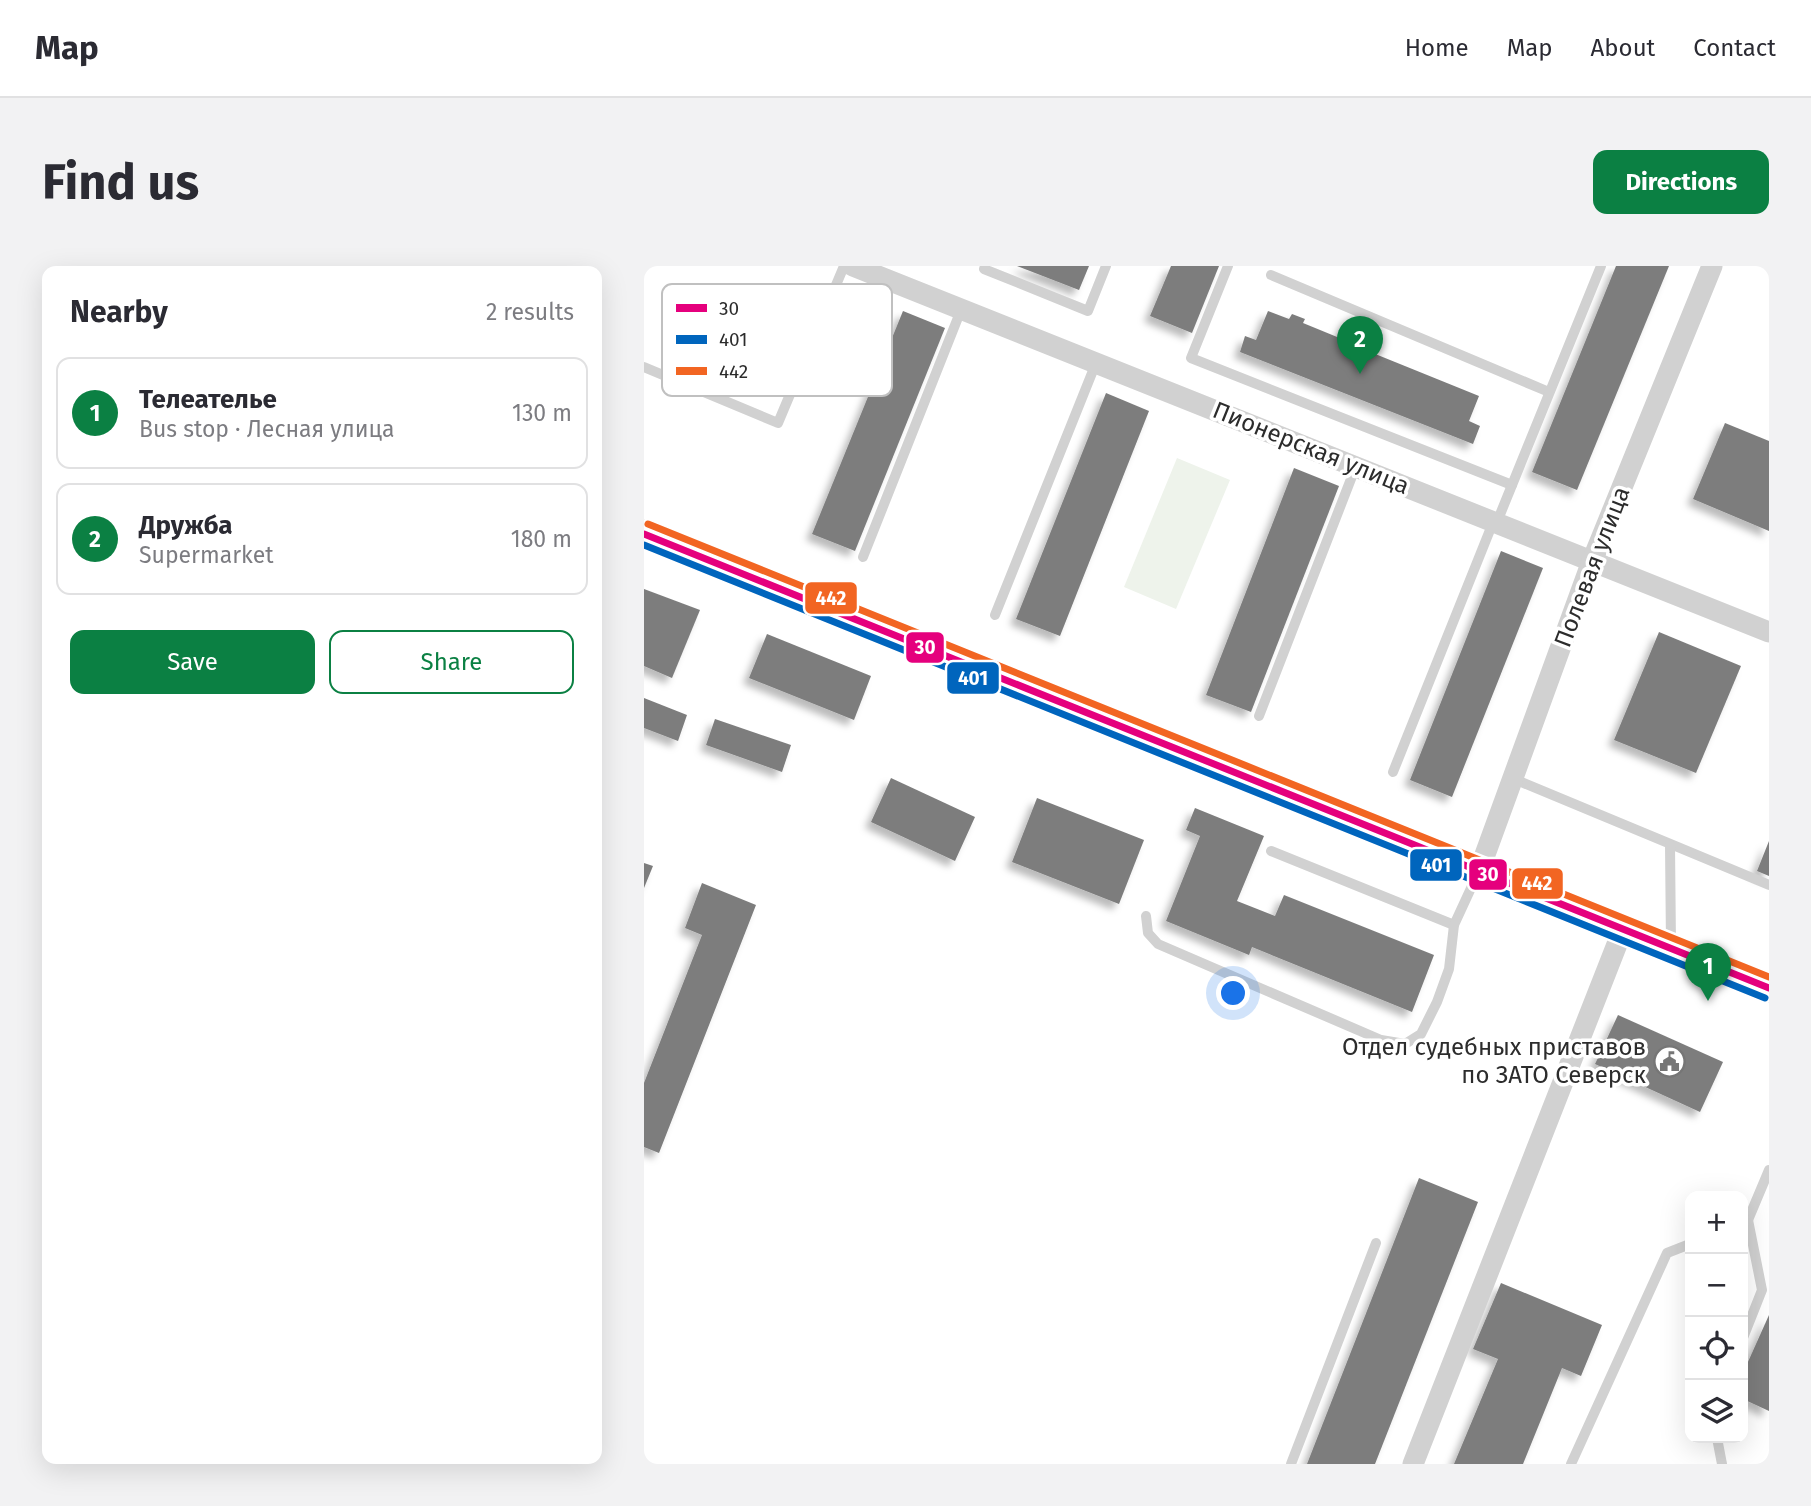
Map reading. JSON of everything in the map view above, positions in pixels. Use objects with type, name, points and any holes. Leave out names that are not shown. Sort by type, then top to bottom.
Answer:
[{"type":"main road","points":[[644,534],[1769,988]]},
{"type":"street","name":"Пионерская улица","points":[[853,266],[1769,632]]},
{"type":"street","name":"Полевая улица","points":[[1479,871],[1592,561],[1712,266]]},
{"type":"street","points":[[1413,1464],[1623,929]]},
{"type":"lane","points":[[837,284],[845,266]]},
{"type":"lane","points":[[985,266],[984,269],[1088,311],[1106,266]]},
{"type":"lane","points":[[1228,266],[1191,358],[1512,485]]},
{"type":"lane","points":[[1393,772],[1601,266]]},
{"type":"lane","points":[[1271,275],[1549,392]]},
{"type":"lane","points":[[863,557],[961,310]]},
{"type":"lane","points":[[995,615],[1096,363]]},
{"type":"lane","points":[[644,367],[662,375]]},
{"type":"lane","points":[[713,396],[778,423],[790,396]]},
{"type":"lane","points":[[1259,716],[1356,466]]},
{"type":"lane","points":[[1514,779],[1769,885]]},
{"type":"lane","points":[[1670,845],[1671,949]]},
{"type":"lane","points":[[1271,851],[1454,925]]},
{"type":"lane","points":[[1146,916],[1148,933],[1158,944],[1381,1040],[1405,1044],[1421,1034],[1437,1002],[1448,969],[1454,925],[1479,871]]},
{"type":"lane","points":[[1748,1215],[1769,1170]]},
{"type":"lane","points":[[1748,1233],[1762,1290],[1748,1325]]},
{"type":"lane","points":[[1291,1464],[1376,1243]]},
{"type":"lane","points":[[1571,1464],[1667,1253],[1685,1246]]},
{"type":"lane","points":[[1718,1443],[1721,1464]]},
{"type":"shaded area","points":[[1177,458],[1230,480],[1176,609],[1124,587]]},
{"type":"building","points":[[1017,266],[1089,266],[1079,290]]},
{"type":"building","points":[[1171,266],[1219,266],[1192,333],[1150,316]]},
{"type":"building","points":[[1616,266],[1669,266],[1577,490],[1532,472]]},
{"type":"building","points":[[903,311],[945,328],[855,551],[812,534],[868,396],[892,396],[892,338]]},
{"type":"building","points":[[1268,311],[1289,319],[1292,314],[1305,319],[1303,323],[1342,339],[1345,330],[1357,335],[1353,345],[1479,396],[1469,421],[1480,426],[1473,444],[1240,352],[1245,336],[1256,340]]},
{"type":"building","points":[[1106,393],[1149,411],[1060,636],[1016,619]]},
{"type":"building","points":[[1725,423],[1769,441],[1769,531],[1693,499]]},
{"type":"building","points":[[1294,468],[1339,486],[1251,712],[1206,695]]},
{"type":"building","points":[[1501,551],[1543,568],[1452,797],[1410,780]]},
{"type":"building","points":[[644,589],[700,610],[672,678],[644,666]]},
{"type":"building","points":[[1659,632],[1741,666],[1696,773],[1614,740]]},
{"type":"building","points":[[767,634],[871,676],[854,720],[749,678]]},
{"type":"building","points":[[644,698],[687,715],[678,741],[644,728]]},
{"type":"building","points":[[715,719],[791,745],[782,772],[706,745]]},
{"type":"building","points":[[891,778],[975,817],[955,861],[871,822]]},
{"type":"building","points":[[1037,798],[1144,840],[1119,904],[1012,862]]},
{"type":"building","points":[[1195,808],[1264,836],[1237,901],[1275,916],[1284,895],[1434,955],[1412,1012],[1252,947],[1249,955],[1166,921],[1200,836],[1186,830]]},
{"type":"building","points":[[1769,841],[1769,876],[1757,871]]},
{"type":"building","points":[[644,863],[653,866],[644,888]]},
{"type":"building","points":[[702,883],[756,905],[659,1153],[644,1147],[644,1083],[702,935],[685,928]]},
{"type":"building","points":[[1618,1015],[1723,1062],[1700,1112],[1595,1064]]},
{"type":"building","points":[[1419,1178],[1478,1202],[1375,1464],[1307,1464]]},
{"type":"building","points":[[1501,1283],[1602,1325],[1581,1376],[1562,1368],[1523,1464],[1454,1464],[1498,1359],[1473,1349]]},
{"type":"building","points":[[1769,1315],[1769,1411],[1748,1401],[1748,1362]]},
{"type":"transit line","name":"442","points":[[648,524],[1769,977]]},
{"type":"transit line","name":"30","points":[[644,534],[1769,988]]},
{"type":"transit line","name":"401","points":[[644,545],[1765,998]]},
{"type":"place","name":"Дружба","points":[[1360,374]]},
{"type":"place","name":"Телеателье","points":[[1708,1001]]},
{"type":"place","name":"Отдел судебных приставов по ЗАТО Северск","points":[[1669,1061]]}]
